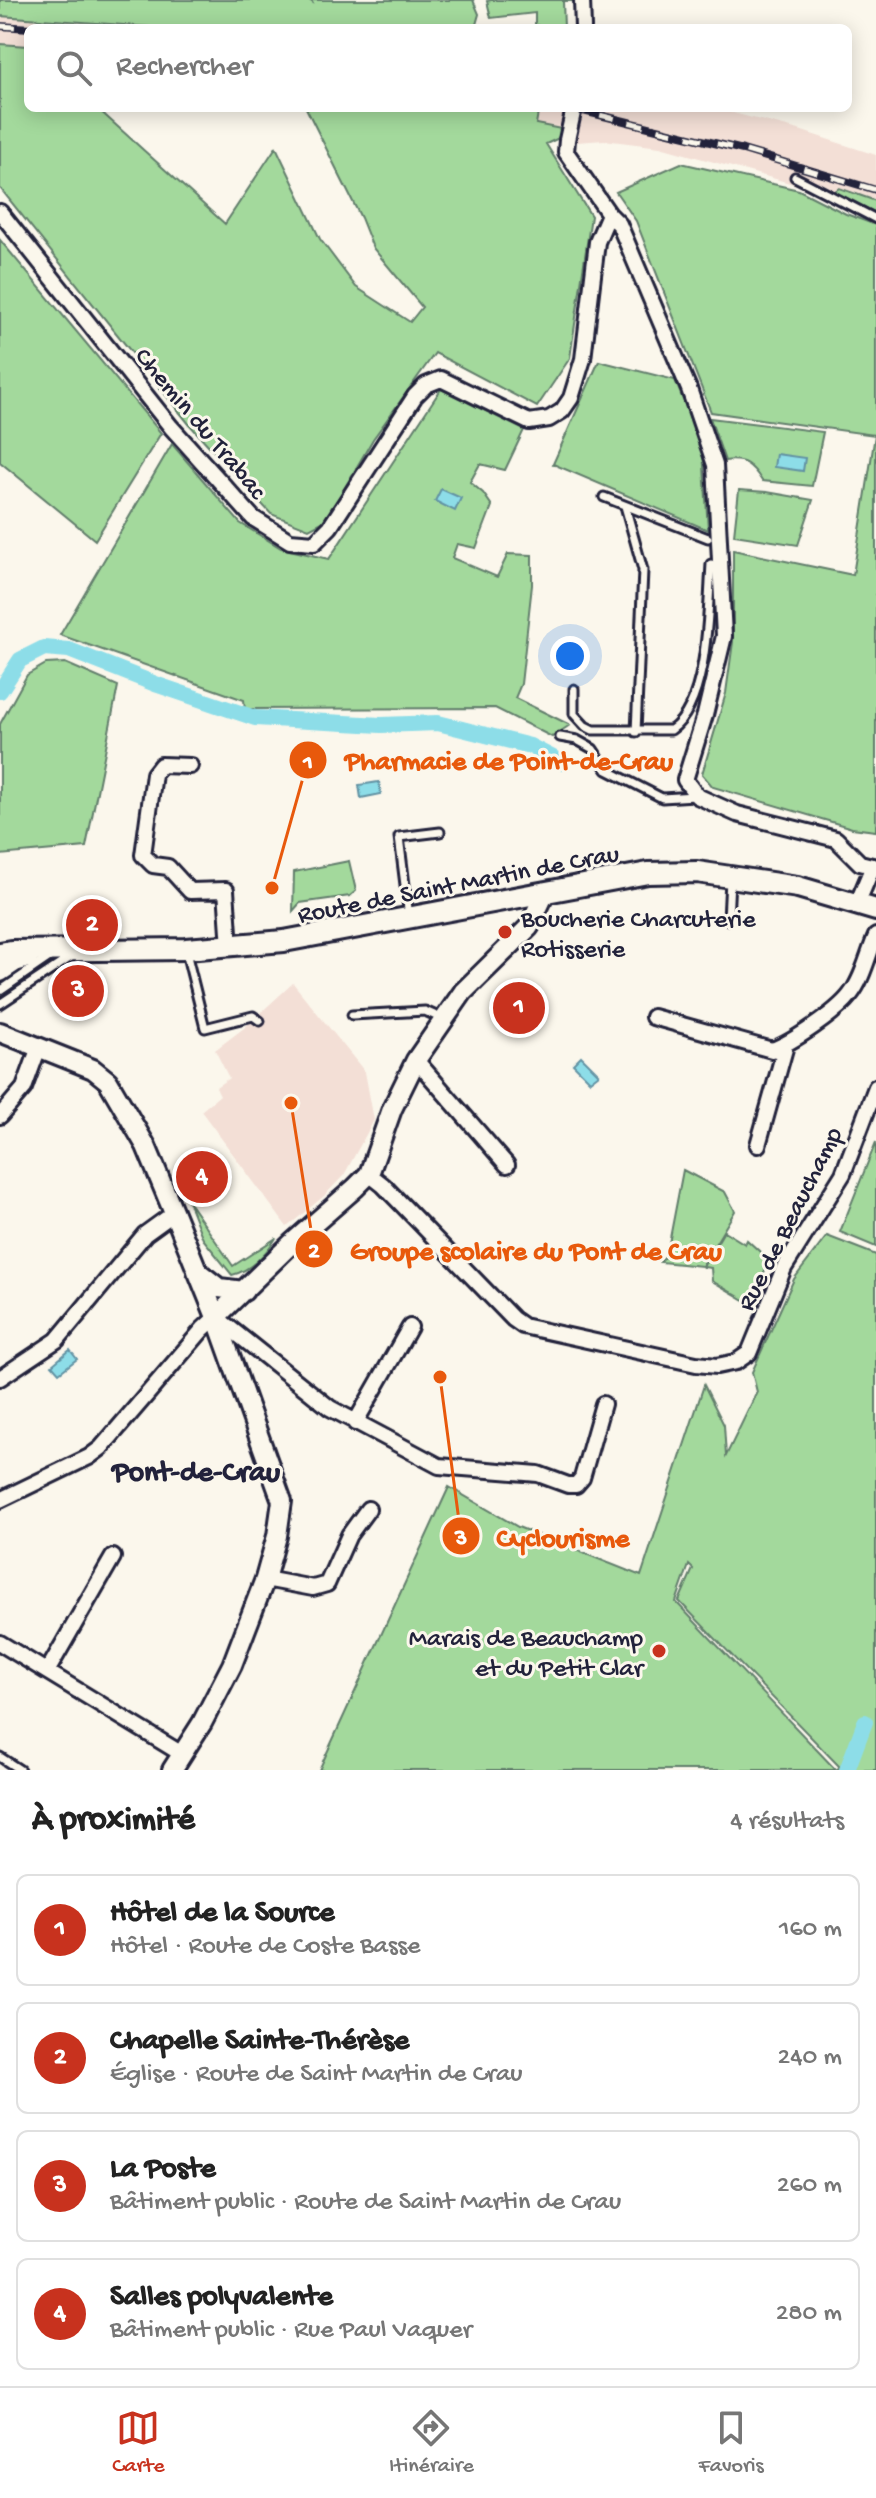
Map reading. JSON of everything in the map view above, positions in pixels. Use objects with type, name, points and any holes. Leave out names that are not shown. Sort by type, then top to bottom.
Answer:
[{"type":"main road","name":"Route de Saint Martin de Crau","points":[[0,953],[186,949],[284,941],[648,873],[697,872],[731,876],[798,887],[866,907]]},
{"type":"main road","name":"Route de Saint Martin de Crau","points":[[0,971],[15,961],[51,951]]},
{"type":"street","points":[[582,0],[583,24]]},
{"type":"street","points":[[573,112],[566,152],[619,224],[689,389],[710,449],[717,480],[713,541],[724,636],[685,780],[697,796],[737,814],[836,839],[860,863],[874,867],[866,907]]},
{"type":"street","name":"Chemin du Trabac","points":[[0,212],[171,427],[253,518],[290,541],[314,543],[330,527],[415,396],[426,385],[441,379],[529,422],[549,419],[562,411],[571,398],[583,359],[597,242],[609,214]]},
{"type":"street","points":[[190,766],[161,765],[154,774],[143,855],[153,865],[168,867],[190,891],[226,890],[230,947]]},
{"type":"street","points":[[0,1500],[89,1457],[101,1448],[203,1329],[369,1174],[392,1109],[416,1060],[463,992],[529,927],[545,893]]},
{"type":"street","points":[[653,1017],[772,1050],[786,1045],[852,994],[876,936]]},
{"type":"street","points":[[0,1032],[93,1069],[108,1081],[146,1146],[174,1213],[216,1317],[282,1501],[277,1536],[265,1579],[232,1665],[202,1723],[172,1770]]},
{"type":"street","points":[[758,1145],[786,1045]]},
{"type":"street","points":[[0,1116],[24,1088],[39,1047]]},
{"type":"street","points":[[416,1060],[507,1165]]},
{"type":"street","name":"Rue de Beauchamp","points":[[369,1174],[523,1326],[717,1366],[736,1362],[749,1353],[784,1268],[843,1174],[876,1087]]},
{"type":"street","points":[[0,1378],[57,1340],[145,1234],[174,1213]]},
{"type":"street","points":[[196,1271],[219,1288],[244,1291]]},
{"type":"street","points":[[216,1317],[330,1408],[439,1466],[538,1474],[576,1485],[582,1478],[603,1404]]},
{"type":"street","points":[[355,1423],[410,1327]]},
{"type":"street","points":[[265,1579],[313,1588],[327,1584],[349,1535],[368,1509]]},
{"type":"street","points":[[48,1670],[113,1557]]},
{"type":"street","points":[[0,1643],[182,1754]]},
{"type":"lane","points":[[795,177],[876,219]]},
{"type":"lane","points":[[604,497],[713,541]]},
{"type":"lane","points":[[625,506],[643,570],[636,732]]},
{"type":"lane","points":[[574,689],[574,714],[593,730],[671,730],[687,715],[705,649],[711,564]]},
{"type":"lane","points":[[560,737],[577,740],[593,749],[607,770],[662,798],[697,796]]},
{"type":"lane","points":[[410,918],[399,837],[440,832]]},
{"type":"lane","points":[[728,920],[731,876]]},
{"type":"lane","points":[[186,949],[205,1028],[253,1016],[260,1021]]},
{"type":"lane","points":[[0,991],[44,962],[51,951]]},
{"type":"lane","points":[[0,1004],[79,951]]},
{"type":"lane","points":[[352,1015],[425,1011],[443,1019]]},
{"type":"lane","points":[[0,1757],[20,1770]]},
{"type":"shaded area","points":[[0,16],[121,24],[24,24],[24,46],[0,44]]},
{"type":"shaded area","points":[[532,112],[564,112],[561,129],[536,124],[537,113]]},
{"type":"shaded area","points":[[582,112],[729,112],[876,155],[876,207],[660,147],[604,140],[577,142]]},
{"type":"shaded area","points":[[293,983],[365,1072],[374,1120],[344,1175],[287,1227],[201,1111],[220,1095],[216,1087],[229,1078],[215,1050]]},
{"type":"green space","points":[[0,0],[473,0],[479,14],[476,24],[110,24],[0,16]]},
{"type":"green space","points":[[572,0],[563,1],[564,24],[535,24],[535,13],[491,18],[487,1]]},
{"type":"green space","points":[[0,44],[24,46],[24,112],[101,112],[225,224],[276,147],[320,239],[356,287],[410,322],[422,307],[373,248],[308,112],[538,113],[536,124],[561,129],[559,138],[546,144],[591,216],[570,358],[537,407],[435,353],[373,439],[326,520],[309,529],[271,514],[189,424],[0,188]]},
{"type":"green space","points":[[681,163],[799,190],[846,214],[876,225],[876,831],[852,828],[713,787],[702,774],[726,693],[733,642],[733,550],[853,575],[875,435],[711,412],[636,221],[616,192]]},
{"type":"green space","points":[[839,188],[876,201],[876,213],[840,196],[835,191]]},
{"type":"green space","points":[[0,240],[161,433],[95,540],[0,462]]},
{"type":"green space","points":[[599,361],[675,380],[703,450],[708,530],[553,464]]},
{"type":"green space","points":[[441,389],[524,430],[505,470],[480,464],[470,482],[492,506],[476,548],[457,544],[452,558],[497,577],[508,554],[532,555],[532,585],[521,684],[515,698],[570,725],[552,737],[495,708],[245,709],[244,700],[60,635],[172,444],[240,523],[281,548],[329,559]]},
{"type":"green space","points":[[710,418],[823,432],[812,486],[762,481],[747,464],[725,461]]},
{"type":"green space","points":[[739,490],[813,500],[798,545],[734,535]]},
{"type":"green space","points":[[65,663],[118,686],[86,847],[0,855],[0,724],[27,675],[46,664]]},
{"type":"green space","points":[[349,861],[356,891],[350,896],[300,903],[293,911],[294,872]]},
{"type":"green space","points":[[876,1142],[876,1247],[840,1232]]},
{"type":"green space","points":[[683,1170],[725,1192],[735,1211],[702,1266],[660,1262],[667,1254]]},
{"type":"green space","points":[[188,1201],[233,1266],[276,1238],[257,1261],[232,1275],[203,1239]]},
{"type":"green space","points":[[724,1231],[745,1244],[747,1240],[770,1261],[748,1302],[712,1281],[711,1268],[703,1267]]},
{"type":"green space","points":[[827,1236],[876,1255],[876,1770],[838,1770],[839,1766],[679,1601],[693,1569],[689,1565],[676,1602],[836,1770],[319,1770],[449,1487],[518,1527],[641,1576],[704,1385],[724,1425],[726,1456],[757,1392],[752,1372],[794,1279]]},
{"type":"water","points":[[776,454],[805,458],[803,471],[774,467]]},
{"type":"water","points":[[441,489],[461,498],[455,511],[435,501]]},
{"type":"water","points":[[379,782],[381,794],[361,798],[359,785]]},
{"type":"water","points":[[581,1056],[599,1074],[590,1081],[573,1064]]},
{"type":"water","points":[[70,1350],[77,1359],[59,1373],[52,1365]]},
{"type":"waterway","points":[[0,691],[20,660],[44,648],[69,650],[255,718],[381,725],[438,723],[530,746],[563,763]]},
{"type":"waterway","points":[[847,1770],[865,1722]]},
{"type":"railway","points":[[0,26],[24,28]]},
{"type":"railway","points":[[587,112],[743,150],[876,190]]},
{"type":"place","name":"Pharmacie de Point-de-Crau","points":[[272,888]]},
{"type":"place","name":"Chapelle Sainte-Thérèse","points":[[92,925]]},
{"type":"place","name":"Boucherie Charcuterie Rotisserie","points":[[505,932]]},
{"type":"place","name":"La Poste","points":[[78,991]]},
{"type":"place","name":"Hôtel de la Source","points":[[519,1008]]},
{"type":"place","name":"Groupe scolaire du Pont de Crau","points":[[291,1103]]},
{"type":"place","name":"Salles polyvalente","points":[[202,1177]]},
{"type":"place","name":"Cyclourisme","points":[[440,1377]]},
{"type":"place","name":"Marais de Beauchamp et du Petit Clar","points":[[659,1651]]},
{"type":"district","name":"Pont-de-Crau","points":[[196,1470]]}]
